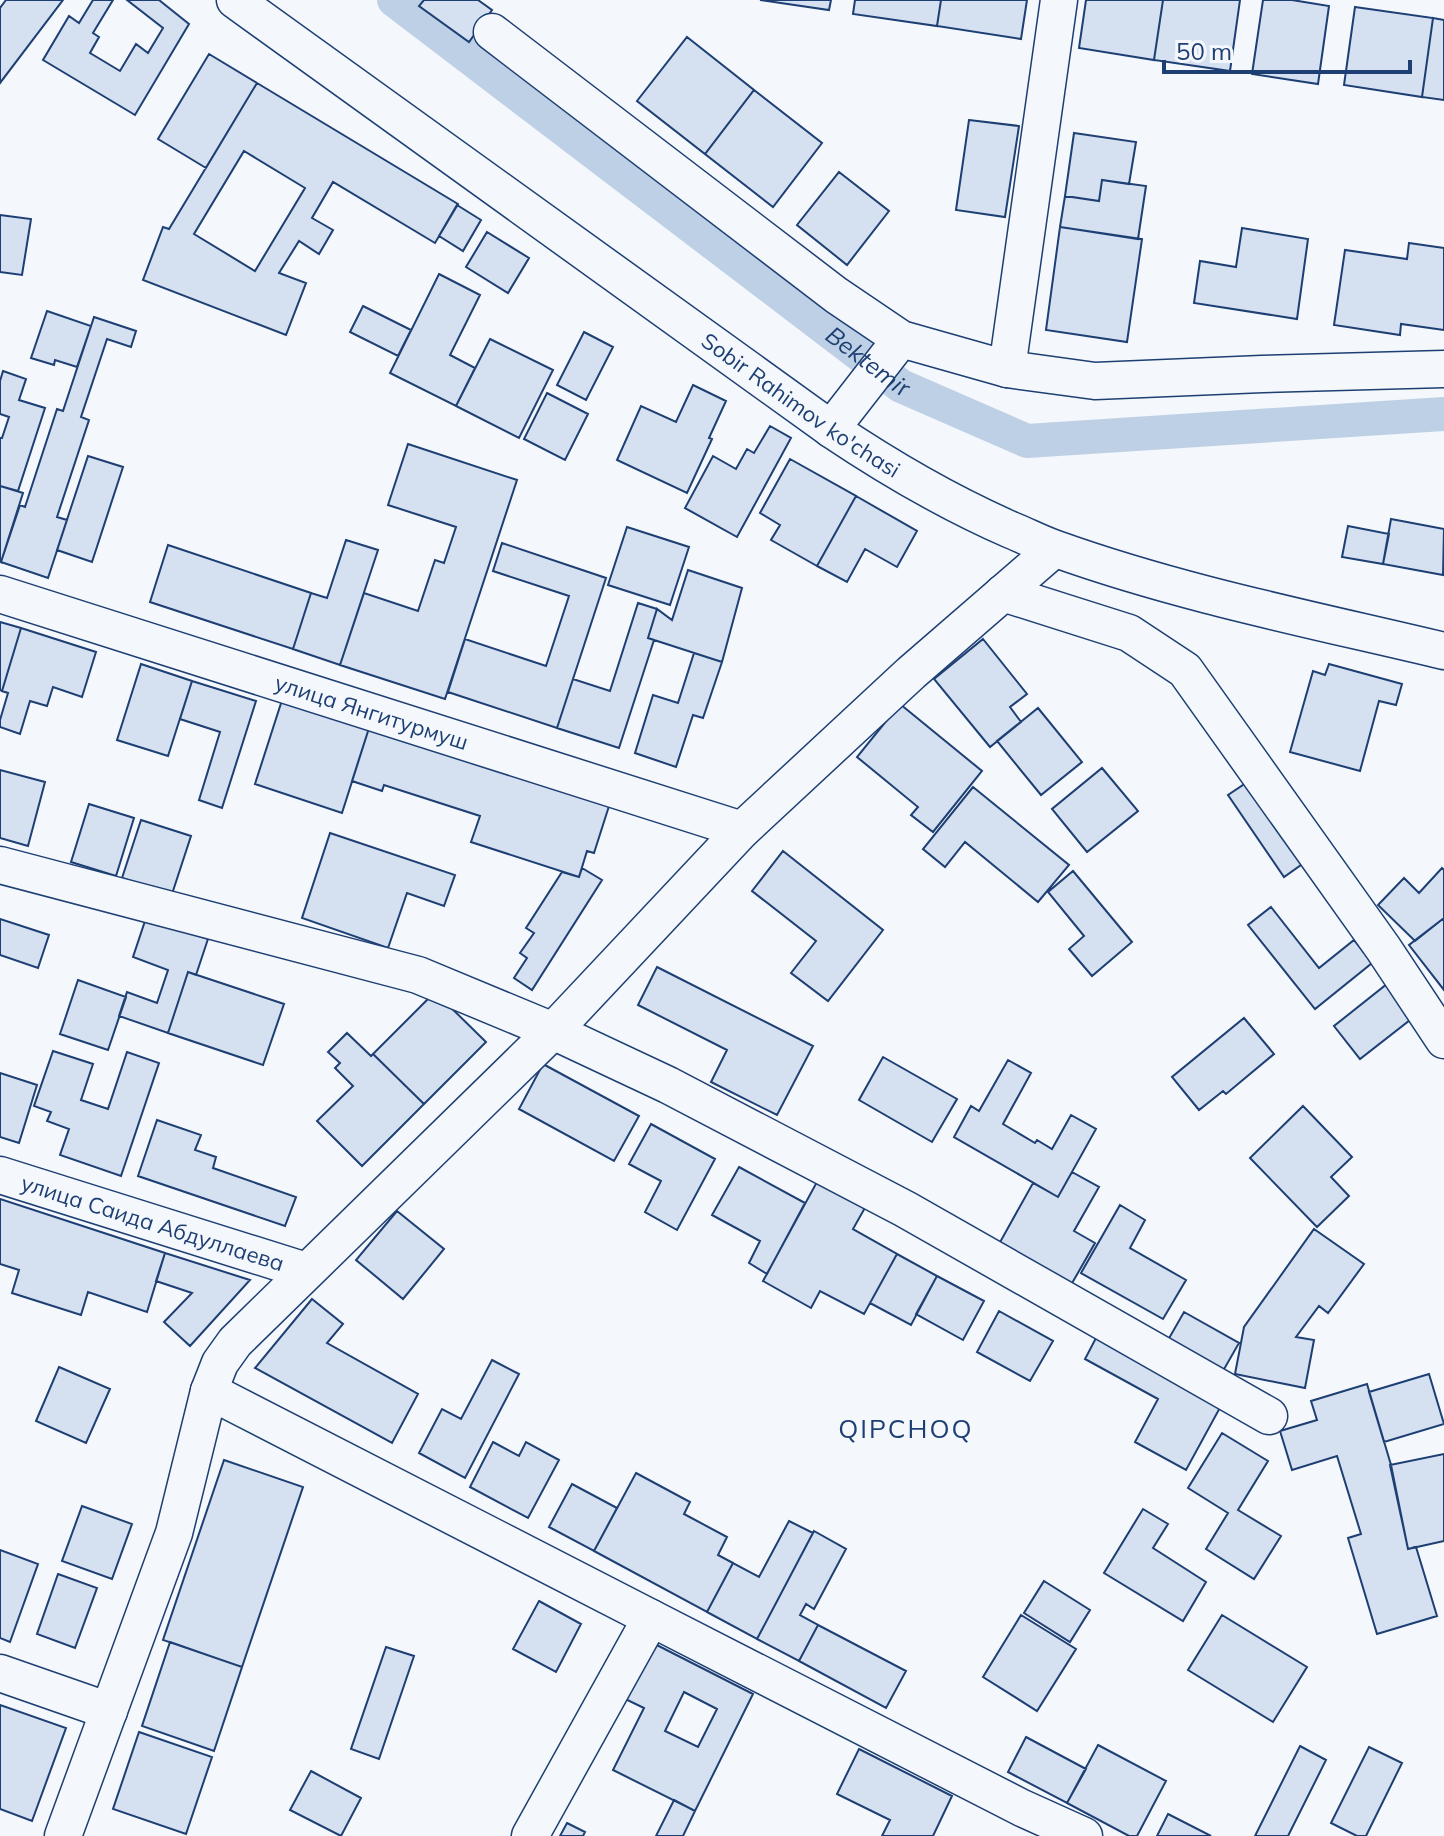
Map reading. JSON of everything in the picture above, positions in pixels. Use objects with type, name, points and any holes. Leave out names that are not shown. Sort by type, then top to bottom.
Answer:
[{"type":"street","name":"Sobir Rahimov ko'chasi","points":[[235,0],[831,429],[917,484],[1054,549],[1206,594],[1444,651]]},
{"type":"street","points":[[1007,369],[1059,0]]},
{"type":"street","points":[[492,32],[836,295],[894,349],[1095,381],[1444,369]]},
{"type":"street","points":[[831,429],[894,349]]},
{"type":"street","points":[[63,1836],[174,1533],[209,1391],[220,1363],[235,1342],[553,1031],[742,830],[911,673],[1054,549]]},
{"type":"street","points":[[1003,593],[1129,633],[1185,670],[1383,948],[1444,1040]]},
{"type":"street","name":"улица Янгитурмуш","points":[[0,594],[742,830]]},
{"type":"street","points":[[0,865],[418,975],[553,1031],[668,1085],[905,1209],[1269,1416]]},
{"type":"street","name":"улица Саида Абдуллаева","points":[[0,1175],[306,1271]]},
{"type":"street","points":[[209,1391],[1022,1808],[1084,1836]]},
{"type":"street","points":[[530,1836],[651,1618]]},
{"type":"street","points":[[0,1673],[109,1711]]},
{"type":"building","points":[[6,0],[63,0],[0,83],[0,8]]},
{"type":"building","points":[[93,0],[113,0],[93,33],[99,37],[90,53],[120,71],[136,44],[148,53],[163,28],[127,0],[159,0],[189,24],[135,115],[43,60],[69,16],[79,23]]},
{"type":"building","points":[[424,0],[478,0],[492,10],[469,42],[419,6]]},
{"type":"building","points":[[760,0],[831,0],[829,10]]},
{"type":"building","points":[[855,0],[941,0],[937,26],[853,14]]},
{"type":"building","points":[[941,0],[1027,0],[1021,39],[937,26]]},
{"type":"building","points":[[1086,0],[1163,0],[1154,60],[1079,48]]},
{"type":"building","points":[[1163,0],[1240,0],[1230,71],[1154,60]]},
{"type":"building","points":[[1263,0],[1292,0],[1329,6],[1318,84],[1252,74]]},
{"type":"building","points":[[1355,7],[1433,18],[1422,97],[1344,85]]},
{"type":"building","points":[[1433,18],[1444,20],[1444,100],[1422,97]]},
{"type":"building","points":[[687,37],[754,90],[705,154],[637,101]]},
{"type":"building","points":[[209,54],[257,83],[206,168],[158,139]]},
{"type":"building","points":[[257,83],[458,204],[435,243],[333,182],[312,218],[333,230],[319,254],[299,241],[279,273],[306,283],[286,335],[143,280],[163,227],[169,229]],"holes":[[[244,151],[305,188],[255,271],[194,234]]]},
{"type":"building","points":[[754,90],[822,143],[773,207],[705,154]]},
{"type":"building","points":[[969,120],[1019,126],[1005,217],[956,210]]},
{"type":"building","points":[[1074,133],[1136,142],[1129,184],[1102,180],[1099,201],[1065,196]]},
{"type":"building","points":[[839,172],[889,211],[847,265],[797,225]]},
{"type":"building","points":[[1102,180],[1146,186],[1138,239],[1060,227],[1065,196],[1099,201]]},
{"type":"building","points":[[457,205],[481,220],[463,251],[439,236]]},
{"type":"building","points":[[0,215],[31,219],[22,275],[0,272]]},
{"type":"building","points":[[1060,227],[1142,239],[1127,342],[1046,330]]},
{"type":"building","points":[[1242,228],[1308,239],[1297,319],[1194,303],[1200,261],[1236,267]]},
{"type":"building","points":[[487,232],[529,258],[508,293],[466,267]]},
{"type":"building","points":[[1409,243],[1444,248],[1444,330],[1401,324],[1400,335],[1334,325],[1345,250],[1407,259]]},
{"type":"building","points":[[439,274],[480,295],[450,355],[475,368],[456,406],[390,373]]},
{"type":"building","points":[[363,306],[411,330],[398,356],[350,332]]},
{"type":"building","points":[[47,311],[91,326],[77,367],[55,360],[54,365],[31,358]]},
{"type":"building","points":[[94,317],[136,331],[131,347],[107,339],[81,417],[89,420],[57,517],[67,520],[48,578],[1,562],[20,505],[25,507],[57,409],[63,411]]},
{"type":"building","points":[[584,332],[613,347],[586,400],[557,385]]},
{"type":"building","points":[[490,339],[553,370],[519,438],[456,406]]},
{"type":"building","points":[[3,371],[26,379],[19,400],[45,408],[18,491],[0,486],[0,438],[9,417],[0,414]]},
{"type":"building","points":[[693,385],[726,401],[687,493],[617,460],[641,406],[676,422]]},
{"type":"building","points":[[547,393],[588,414],[565,460],[524,439]]},
{"type":"building","points":[[770,426],[791,438],[737,537],[685,508],[713,456],[736,469],[747,449],[754,453]]},
{"type":"building","points":[[408,444],[517,480],[445,699],[340,665],[364,593],[418,611],[435,560],[444,563],[456,527],[388,505]]},
{"type":"building","points":[[88,456],[123,467],[92,562],[57,550]]},
{"type":"building","points":[[790,459],[856,496],[817,566],[771,540],[780,525],[760,513]]},
{"type":"building","points":[[0,486],[23,493],[1,562],[0,561]]},
{"type":"building","points":[[856,496],[917,531],[897,567],[865,549],[847,582],[817,566]]},
{"type":"building","points":[[1391,519],[1444,529],[1443,575],[1383,564]]},
{"type":"building","points":[[1348,526],[1389,534],[1383,564],[1342,557]]},
{"type":"building","points":[[627,527],[689,547],[670,605],[608,585]]},
{"type":"building","points":[[346,540],[378,550],[340,665],[293,649],[311,593],[327,598]]},
{"type":"building","points":[[502,543],[606,578],[557,728],[448,692],[465,639],[546,666],[569,596],[493,571]]},
{"type":"building","points":[[168,545],[311,593],[293,649],[150,602]]},
{"type":"building","points":[[688,570],[742,588],[722,662],[648,638],[657,609],[672,620]]},
{"type":"building","points":[[638,603],[657,609],[648,638],[654,640],[619,748],[557,728],[573,679],[610,691]]},
{"type":"building","points":[[0,622],[21,628],[2,691],[0,690]]},
{"type":"building","points":[[21,628],[96,652],[82,697],[53,687],[47,706],[30,701],[20,734],[0,727],[0,720],[8,693],[2,691]]},
{"type":"building","points":[[983,639],[1027,694],[1010,707],[1021,722],[990,747],[934,679]]},
{"type":"building","points":[[694,653],[722,662],[703,718],[693,715],[676,767],[635,753],[653,695],[678,703]]},
{"type":"building","points":[[141,664],[192,681],[168,756],[117,740]]},
{"type":"building","points":[[1329,664],[1402,684],[1396,705],[1379,701],[1360,771],[1290,752],[1313,671],[1325,675]]},
{"type":"building","points":[[192,681],[256,701],[222,808],[199,800],[220,732],[180,719]]},
{"type":"building","points":[[283,697],[370,725],[342,813],[255,784]]},
{"type":"building","points":[[900,704],[982,771],[933,832],[911,815],[918,807],[857,757]]},
{"type":"building","points":[[1038,708],[1082,762],[1041,795],[997,741]]},
{"type":"building","points":[[370,725],[610,803],[594,853],[587,851],[579,877],[471,842],[480,816],[384,785],[382,791],[352,781]]},
{"type":"building","points":[[1102,768],[1138,811],[1087,852],[1052,809]]},
{"type":"building","points":[[0,770],[45,782],[28,846],[0,838]]},
{"type":"building","points":[[1252,779],[1308,860],[1284,877],[1228,795]]},
{"type":"building","points":[[973,787],[1069,865],[1038,902],[965,842],[945,867],[923,849]]},
{"type":"building","points":[[89,804],[134,818],[116,876],[71,862]]},
{"type":"building","points":[[141,820],[191,836],[172,894],[122,878]]},
{"type":"building","points":[[330,833],[455,875],[444,906],[407,893],[388,948],[302,918]]},
{"type":"building","points":[[783,851],[883,930],[828,1001],[791,973],[816,941],[752,891]]},
{"type":"building","points":[[582,868],[602,880],[532,990],[514,978],[527,958],[520,953],[534,933],[526,928],[562,872],[579,877]]},
{"type":"building","points":[[1442,868],[1444,918],[1415,941],[1378,905],[1404,878],[1419,893]]},
{"type":"building","points":[[1073,871],[1132,942],[1092,976],[1069,949],[1084,936],[1048,892]]},
{"type":"building","points":[[1271,907],[1319,968],[1354,940],[1372,963],[1315,1009],[1248,925]]},
{"type":"building","points":[[146,918],[208,939],[196,975],[188,972],[168,1033],[119,1016],[127,992],[157,1003],[168,970],[133,957]]},
{"type":"building","points":[[1444,918],[1444,990],[1409,945]]},
{"type":"building","points":[[0,919],[49,935],[38,968],[0,955]]},
{"type":"building","points":[[657,967],[813,1046],[777,1115],[711,1082],[727,1050],[638,1005]]},
{"type":"building","points":[[188,972],[284,1004],[263,1065],[168,1033]]},
{"type":"building","points":[[78,980],[126,997],[108,1050],[60,1034]]},
{"type":"building","points":[[1392,980],[1419,1013],[1360,1059],[1334,1026]]},
{"type":"building","points":[[435,992],[486,1042],[424,1104],[373,1054]]},
{"type":"building","points":[[1244,1018],[1274,1054],[1226,1094],[1223,1091],[1199,1110],[1172,1077]]},
{"type":"building","points":[[347,1033],[424,1104],[362,1166],[317,1121],[353,1086],[335,1068],[340,1063],[328,1052]]},
{"type":"building","points":[[53,1051],[93,1064],[81,1100],[108,1109],[127,1052],[159,1063],[121,1176],[60,1155],[69,1129],[47,1121],[51,1112],[34,1106]]},
{"type":"building","points":[[883,1057],[957,1099],[932,1142],[859,1100]]},
{"type":"building","points":[[1008,1060],[1031,1073],[1003,1124],[1052,1149],[1071,1115],[1096,1129],[1058,1197],[954,1137],[971,1106],[979,1111]]},
{"type":"building","points":[[543,1064],[639,1116],[614,1161],[519,1109]]},
{"type":"building","points":[[0,1073],[37,1085],[19,1143],[0,1137]]},
{"type":"building","points":[[1303,1106],[1352,1157],[1331,1177],[1349,1196],[1317,1227],[1250,1158]]},
{"type":"building","points":[[157,1120],[201,1135],[195,1150],[216,1157],[213,1168],[296,1197],[285,1226],[138,1176]]},
{"type":"building","points":[[651,1124],[715,1159],[677,1230],[645,1212],[661,1181],[629,1164]]},
{"type":"building","points":[[739,1167],[805,1203],[767,1274],[749,1263],[760,1241],[712,1215]]},
{"type":"building","points":[[1072,1172],[1099,1187],[1074,1231],[1095,1243],[1071,1285],[999,1244],[1033,1183],[1058,1197]]},
{"type":"building","points":[[818,1180],[866,1206],[853,1229],[897,1254],[864,1314],[820,1291],[811,1308],[763,1281]]},
{"type":"building","points":[[0,1199],[165,1253],[147,1312],[88,1292],[81,1315],[12,1293],[19,1270],[0,1264]]},
{"type":"building","points":[[1120,1205],[1145,1220],[1130,1248],[1186,1280],[1163,1319],[1081,1273]]},
{"type":"building","points":[[397,1211],[444,1249],[403,1299],[356,1260]]},
{"type":"building","points":[[1314,1229],[1364,1264],[1328,1313],[1319,1306],[1296,1337],[1314,1340],[1305,1388],[1235,1374],[1244,1327]]},
{"type":"building","points":[[165,1253],[250,1280],[190,1346],[164,1322],[192,1293],[156,1281]]},
{"type":"building","points":[[897,1254],[937,1276],[911,1325],[870,1303]]},
{"type":"building","points":[[937,1276],[984,1301],[963,1340],[916,1314]]},
{"type":"building","points":[[312,1299],[343,1324],[327,1343],[418,1394],[392,1443],[255,1368]]},
{"type":"building","points":[[999,1311],[1053,1341],[1030,1381],[977,1352]]},
{"type":"building","points":[[1184,1312],[1239,1343],[1223,1371],[1168,1340]]},
{"type":"building","points":[[1097,1336],[1222,1404],[1186,1470],[1135,1442],[1158,1399],[1085,1359]]},
{"type":"building","points":[[492,1360],[519,1374],[465,1478],[419,1453],[442,1409],[461,1419]]},
{"type":"building","points":[[59,1367],[110,1389],[86,1443],[36,1421]]},
{"type":"building","points":[[1429,1374],[1444,1424],[1384,1442],[1369,1392]]},
{"type":"building","points":[[1367,1384],[1391,1465],[1408,1549],[1416,1547],[1437,1616],[1377,1634],[1348,1538],[1361,1534],[1337,1456],[1292,1470],[1280,1431],[1317,1420],[1311,1401]]},
{"type":"building","points":[[1222,1433],[1268,1461],[1238,1510],[1281,1536],[1254,1579],[1206,1549],[1228,1513],[1188,1488]]},
{"type":"building","points":[[493,1442],[519,1456],[526,1442],[559,1460],[528,1518],[470,1487]]},
{"type":"building","points":[[1444,1454],[1444,1541],[1408,1549],[1390,1465]]},
{"type":"building","points":[[224,1460],[303,1487],[242,1667],[163,1640]]},
{"type":"building","points":[[636,1473],[690,1502],[684,1514],[727,1537],[718,1555],[733,1563],[707,1612],[594,1551]]},
{"type":"building","points":[[572,1484],[617,1508],[594,1551],[549,1527]]},
{"type":"building","points":[[82,1506],[132,1524],[112,1579],[62,1561]]},
{"type":"building","points":[[1143,1509],[1168,1524],[1153,1548],[1206,1582],[1183,1621],[1104,1573]]},
{"type":"building","points":[[789,1521],[813,1533],[757,1639],[707,1612],[733,1563],[759,1577]]},
{"type":"building","points":[[814,1531],[846,1549],[814,1609],[806,1604],[800,1615],[818,1625],[799,1661],[757,1639]]},
{"type":"building","points":[[0,1550],[38,1564],[10,1642],[0,1638]]},
{"type":"building","points":[[58,1574],[97,1588],[75,1648],[37,1634]]},
{"type":"building","points":[[1044,1581],[1090,1610],[1070,1642],[1024,1613]]},
{"type":"building","points":[[539,1601],[581,1624],[556,1672],[513,1649]]},
{"type":"building","points":[[1021,1615],[1076,1649],[1037,1711],[983,1677]]},
{"type":"building","points":[[1222,1615],[1307,1667],[1273,1722],[1188,1670]]},
{"type":"building","points":[[818,1625],[906,1671],[886,1708],[799,1661]]},
{"type":"building","points":[[645,1639],[753,1694],[695,1811],[613,1770],[644,1708],[617,1695]],"holes":[[[684,1692],[717,1709],[698,1747],[665,1731]]]},
{"type":"building","points":[[170,1642],[242,1667],[214,1751],[142,1726]]},
{"type":"building","points":[[386,1647],[414,1656],[379,1759],[351,1749]]},
{"type":"building","points":[[0,1705],[66,1728],[32,1821],[0,1809]]},
{"type":"building","points":[[139,1732],[212,1757],[186,1834],[113,1809]]},
{"type":"building","points":[[1026,1737],[1086,1769],[1067,1803],[1008,1772]]},
{"type":"building","points":[[1098,1745],[1166,1781],[1137,1836],[1129,1836],[1067,1803]]},
{"type":"building","points":[[1300,1746],[1326,1760],[1288,1836],[1255,1836]]},
{"type":"building","points":[[1369,1747],[1402,1763],[1366,1836],[1357,1836],[1331,1823]]},
{"type":"building","points":[[859,1749],[952,1796],[933,1836],[882,1836],[890,1820],[837,1794]]},
{"type":"building","points":[[311,1771],[361,1798],[341,1836],[290,1810]]},
{"type":"building","points":[[674,1800],[695,1811],[683,1836],[656,1836]]},
{"type":"building","points":[[1168,1814],[1211,1836],[1157,1836]]},
{"type":"building","points":[[567,1823],[585,1832],[583,1836],[560,1836]]},
{"type":"waterway","name":"Bektemir","points":[[394,0],[901,386],[1027,441],[1444,414]]},
{"type":"district","name":"QIPCHOQ","points":[[906,1428]]}]
